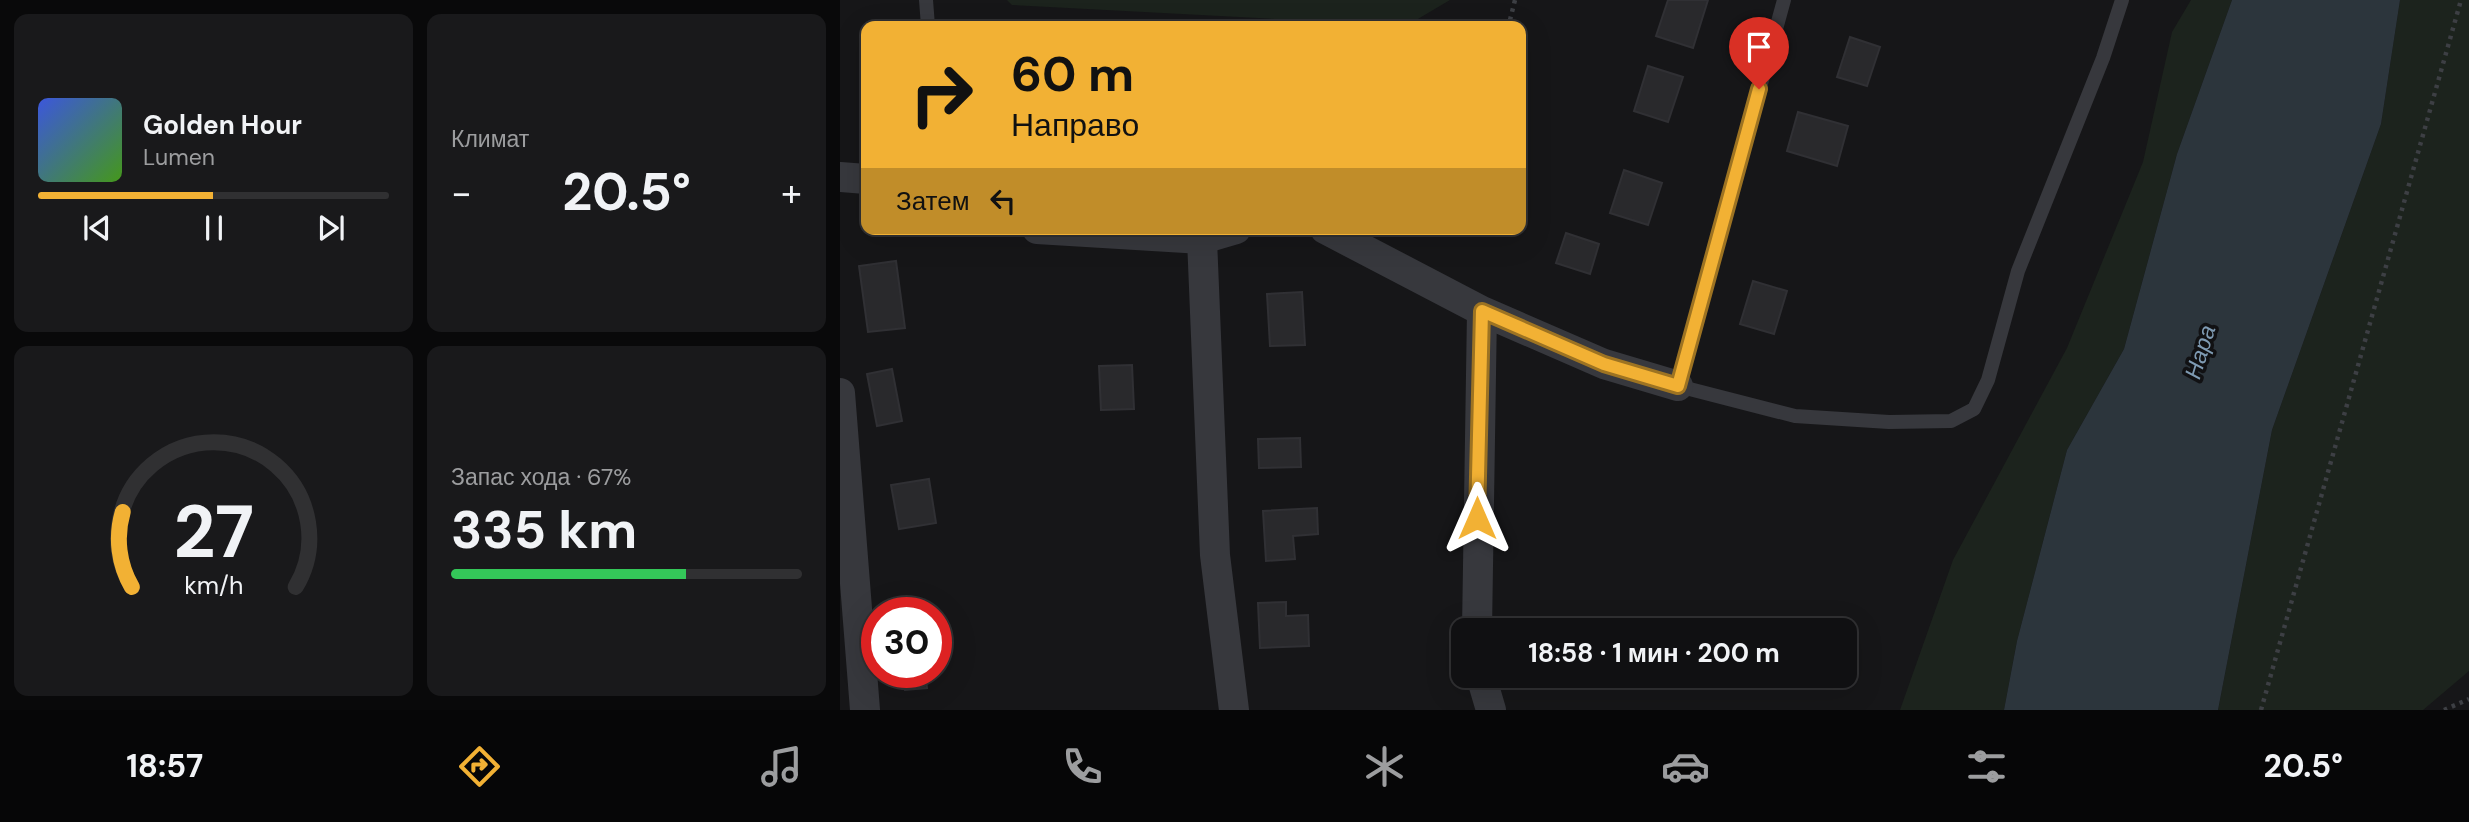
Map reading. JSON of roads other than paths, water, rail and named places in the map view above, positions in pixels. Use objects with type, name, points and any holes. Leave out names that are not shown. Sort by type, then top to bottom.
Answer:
[{"type":"street","points":[[840,177],[861,179]]},
{"type":"street","points":[[1136,235],[1202,239],[1216,235]]},
{"type":"street","points":[[1336,235],[1482,311],[1604,364],[1678,386]]},
{"type":"street","points":[[1202,239],[1215,555],[1234,710]]},
{"type":"street","points":[[1477,618],[1482,311]]},
{"type":"street","points":[[840,393],[865,710]]},
{"type":"street","points":[[1485,688],[1491,710]]},
{"type":"lane","points":[[926,0],[928,21]]},
{"type":"lane","points":[[1784,0],[1678,386],[1795,416],[1889,422],[1951,421],[1974,409],[1987,380],[2018,271],[2103,58],[2122,0]]},
{"type":"water","name":"Нара","points":[[2232,0],[2400,0],[2381,124],[2272,430],[2218,710],[2004,710],[2017,641],[2067,450],[2124,349],[2177,154]]}]
